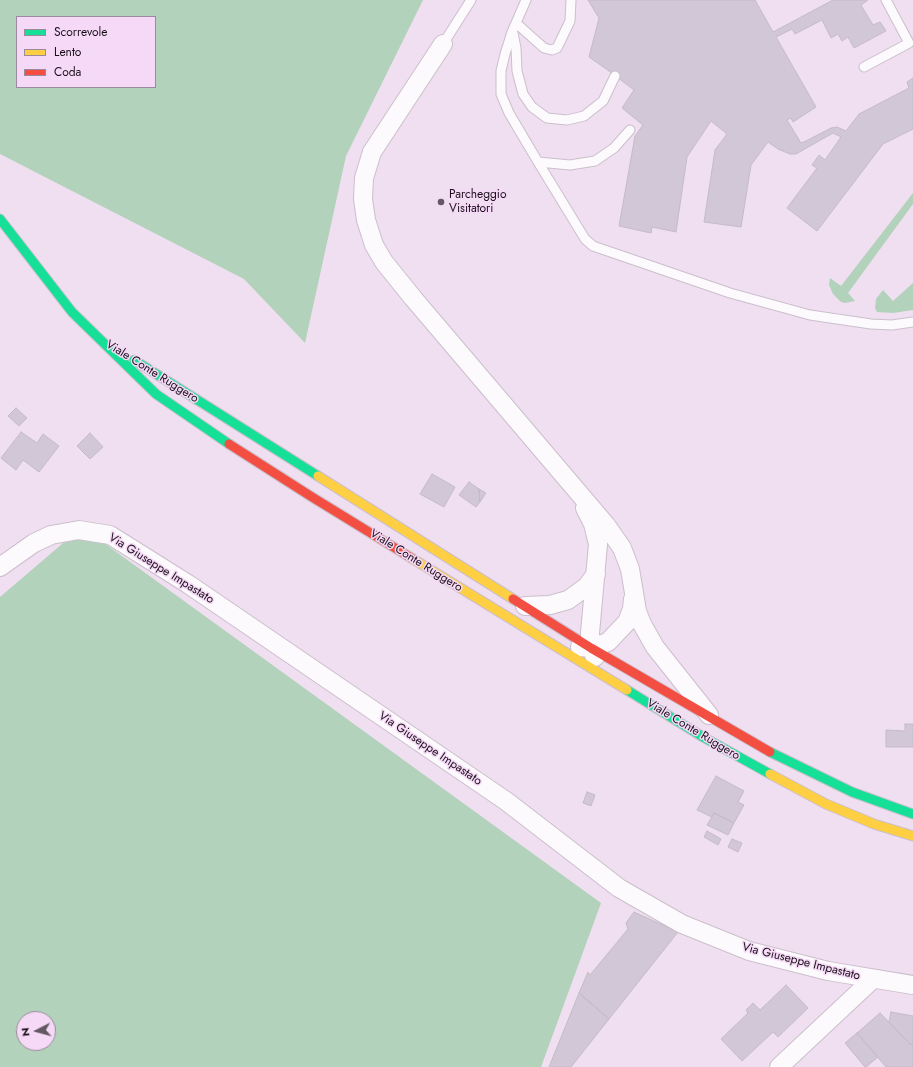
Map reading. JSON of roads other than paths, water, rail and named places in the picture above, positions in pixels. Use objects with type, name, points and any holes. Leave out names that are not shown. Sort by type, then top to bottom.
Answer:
[{"type":"main road","points":[[0,219],[72,312],[97,337]]},
{"type":"main road","name":"Viale Conte Ruggero","points":[[97,337],[156,394],[200,425],[329,507],[704,737],[826,804],[874,824],[913,836]]},
{"type":"main road","name":"Viale Conte Ruggero","points":[[97,337],[591,648],[712,719],[785,760],[852,792],[913,814]]},
{"type":"street","points":[[443,44],[372,152],[364,178],[363,199],[366,220],[374,245],[384,262],[413,298],[606,525],[622,548],[630,569],[636,611],[655,647],[712,719]]},
{"type":"street","points":[[576,489],[593,524],[598,544],[590,633],[591,648],[596,660],[701,726],[744,760]]},
{"type":"street","points":[[329,507],[377,526],[575,647],[591,648],[608,642],[627,622],[632,609],[634,596]]},
{"type":"street","name":"Via Giuseppe Impastato","points":[[0,568],[34,542],[51,534],[79,530],[110,535],[188,584],[506,801],[619,888],[682,924],[749,951],[828,971],[913,985]]},
{"type":"street","points":[[525,606],[550,606],[568,600],[586,587],[596,574]]},
{"type":"street","name":"Via Giuseppe Impastato","points":[[779,1067],[873,979]]},
{"type":"lane","points":[[443,44],[471,0]]},
{"type":"lane","points":[[526,0],[505,54],[501,71],[501,94],[509,113],[538,162],[585,239],[593,246],[730,294],[810,315],[871,324],[892,325],[913,322]]},
{"type":"lane","points":[[514,28],[544,48],[552,50],[557,48],[570,21],[571,0]]},
{"type":"lane","points":[[864,67],[911,42],[886,0]]},
{"type":"lane","points":[[514,28],[517,71],[523,94],[532,107],[547,118],[567,120],[584,116],[603,101],[615,76]]},
{"type":"lane","points":[[538,162],[570,165],[595,161],[614,148],[630,130]]},
{"type":"place","name":"Parcheggio Visitatori","points":[[441,202]]}]
